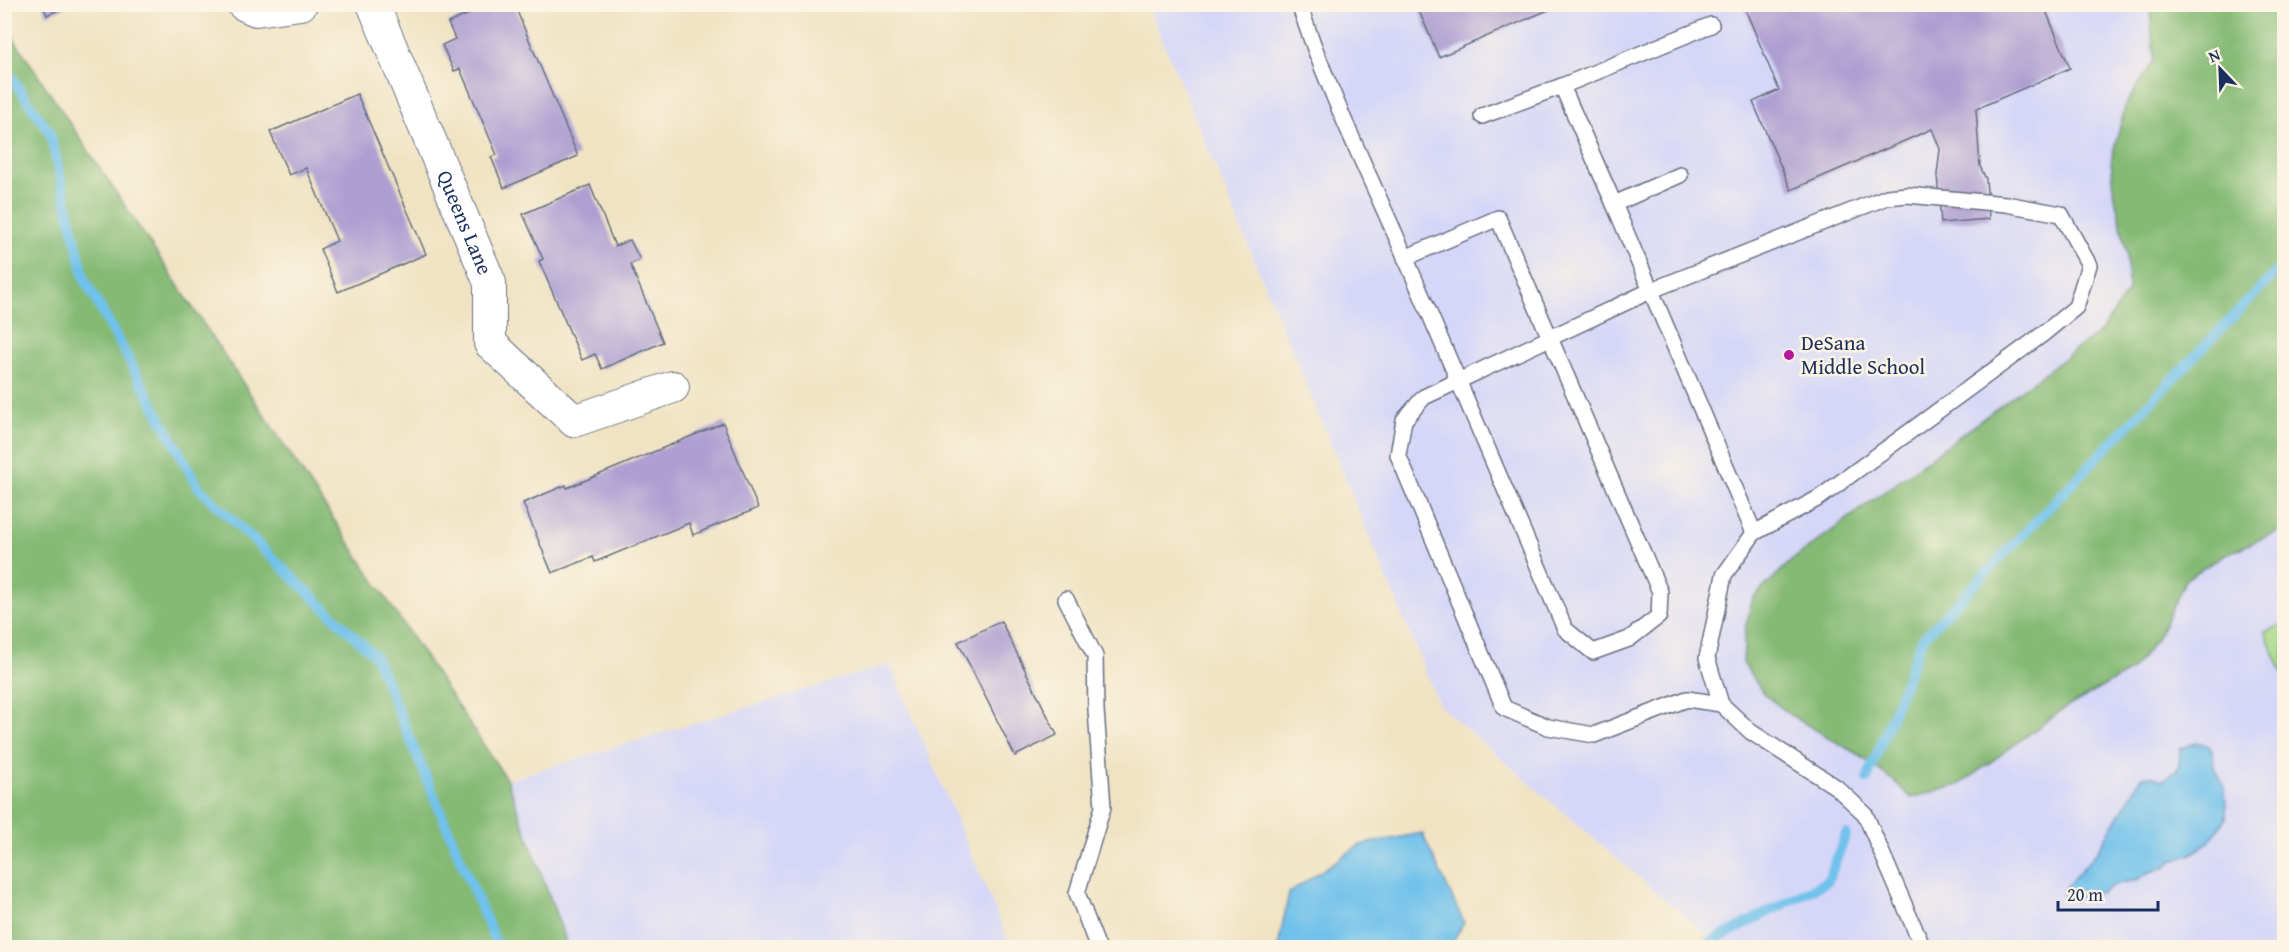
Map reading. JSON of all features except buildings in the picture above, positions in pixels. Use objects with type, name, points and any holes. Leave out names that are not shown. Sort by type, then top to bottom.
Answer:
[{"type":"street","points":[[243,4],[256,10],[301,4]]},
{"type":"street","name":"Queens Lane","points":[[372,4],[490,283],[490,343],[574,421],[673,387]]},
{"type":"lane","points":[[1299,4],[1312,46],[1405,258],[1459,380],[1565,629],[1593,652],[1629,639],[1659,616],[1660,592],[1498,218],[1405,258]]},
{"type":"lane","points":[[1482,116],[1712,25]]},
{"type":"lane","points":[[1562,86],[1652,290],[1754,533]]},
{"type":"lane","points":[[1614,204],[1680,175]]},
{"type":"lane","points":[[1721,704],[1687,699],[1594,735],[1548,727],[1504,708],[1398,454],[1404,420],[1424,397],[1652,290],[1887,197],[1907,195],[2006,204],[2061,214],[2089,265],[2076,307],[2043,334],[1819,498],[1754,533],[1724,574],[1707,658],[1721,704],[1751,732],[1836,787],[1865,814],[1923,948]]},
{"type":"lane","points":[[1066,599],[1095,656],[1095,710],[1103,807],[1077,893],[1098,948]]},
{"type":"shaded area","name":"DeSana Middle School","points":[[1148,5],[2284,5],[2284,947],[1720,947],[1440,706]]},
{"type":"shaded area","points":[[890,664],[1011,947],[568,947],[507,780]]},
{"type":"green space","points":[[2147,5],[2284,5],[2284,529],[2224,555],[2186,579],[2159,635],[2132,670],[2062,710],[1959,785],[1911,798],[1894,781],[1857,754],[1790,715],[1764,694],[1743,663],[1745,628],[1753,598],[1791,561],[2102,330],[2128,291],[2127,254],[2115,197],[2111,160],[2126,104],[2154,60],[2150,9]]},
{"type":"green space","points":[[4,24],[507,780],[568,947],[5,947]]},
{"type":"green space","points":[[2284,624],[2284,677],[2265,632]]},
{"type":"water","points":[[2197,742],[2209,746],[2213,753],[2214,767],[2225,788],[2226,819],[2207,844],[2188,856],[2171,861],[2166,866],[2139,879],[2114,885],[2101,893],[2094,892],[2070,900],[2065,898],[2063,894],[2065,888],[2098,851],[2140,780],[2151,776],[2163,780],[2179,766],[2180,749]]},
{"type":"water","points":[[1422,833],[1464,923],[1449,947],[1278,947],[1289,893],[1360,845]]},
{"type":"waterway","points":[[4,66],[50,133],[85,280],[199,488],[375,656],[498,948]]},
{"type":"waterway","points":[[1867,779],[1922,639],[2284,264]]},
{"type":"waterway","points":[[1699,948],[1828,881],[1846,834]]},
{"type":"place","name":"DeSana Middle School","points":[[1789,355]]}]
